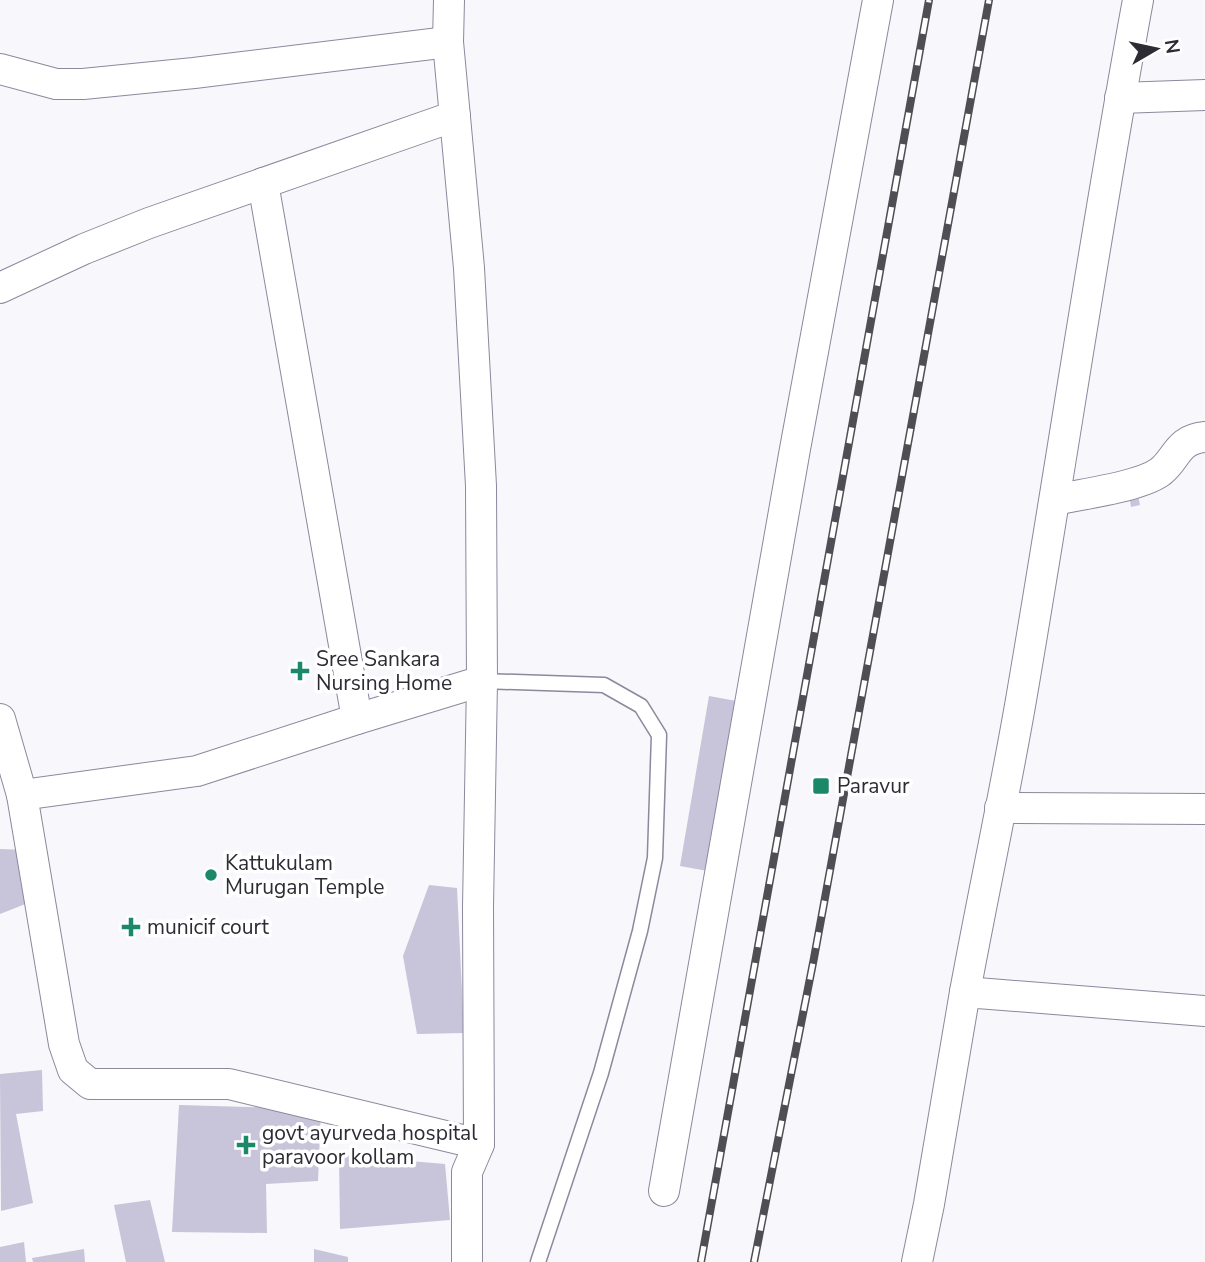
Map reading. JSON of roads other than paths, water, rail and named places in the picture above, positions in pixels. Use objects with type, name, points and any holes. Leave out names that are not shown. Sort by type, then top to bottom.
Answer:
[{"type":"street","points":[[449,0],[448,42],[469,268],[481,486],[479,1144],[467,1172],[467,1262]]},
{"type":"street","points":[[664,1191],[797,435],[878,0]]},
{"type":"street","points":[[916,1262],[929,1204],[1055,500],[1088,279],[1138,0]]},
{"type":"street","points":[[0,69],[56,84],[83,84],[448,42]]},
{"type":"street","points":[[1120,98],[1205,95]]},
{"type":"street","points":[[0,288],[84,248],[455,116]]},
{"type":"street","points":[[263,183],[356,719]]},
{"type":"street","points":[[1055,500],[1143,480],[1159,472],[1186,442],[1205,437]]},
{"type":"street","points":[[22,795],[197,771],[482,681]]},
{"type":"street","points":[[0,719],[22,795],[64,1044],[73,1070],[90,1084],[229,1084],[479,1144]]},
{"type":"street","points":[[1000,808],[1205,809]]},
{"type":"street","points":[[965,992],[1205,1011]]},
{"type":"lane","points":[[482,681],[604,685],[641,705],[659,735],[655,858],[640,931],[601,1073],[538,1262]]},
{"type":"railway","points":[[701,1262],[929,0]]},
{"type":"railway","points":[[754,1262],[814,958],[989,0]]},
{"type":"place","name":"Sree Sankara Nursing Home","points":[[300,671]]},
{"type":"place","name":"Paravur","points":[[821,786]]},
{"type":"place","name":"Kattukulam Murugan Temple","points":[[211,875]]},
{"type":"place","name":"municif court","points":[[131,927]]},
{"type":"place","name":"govt ayurveda hospital paravoor kollam","points":[[246,1145]]}]
